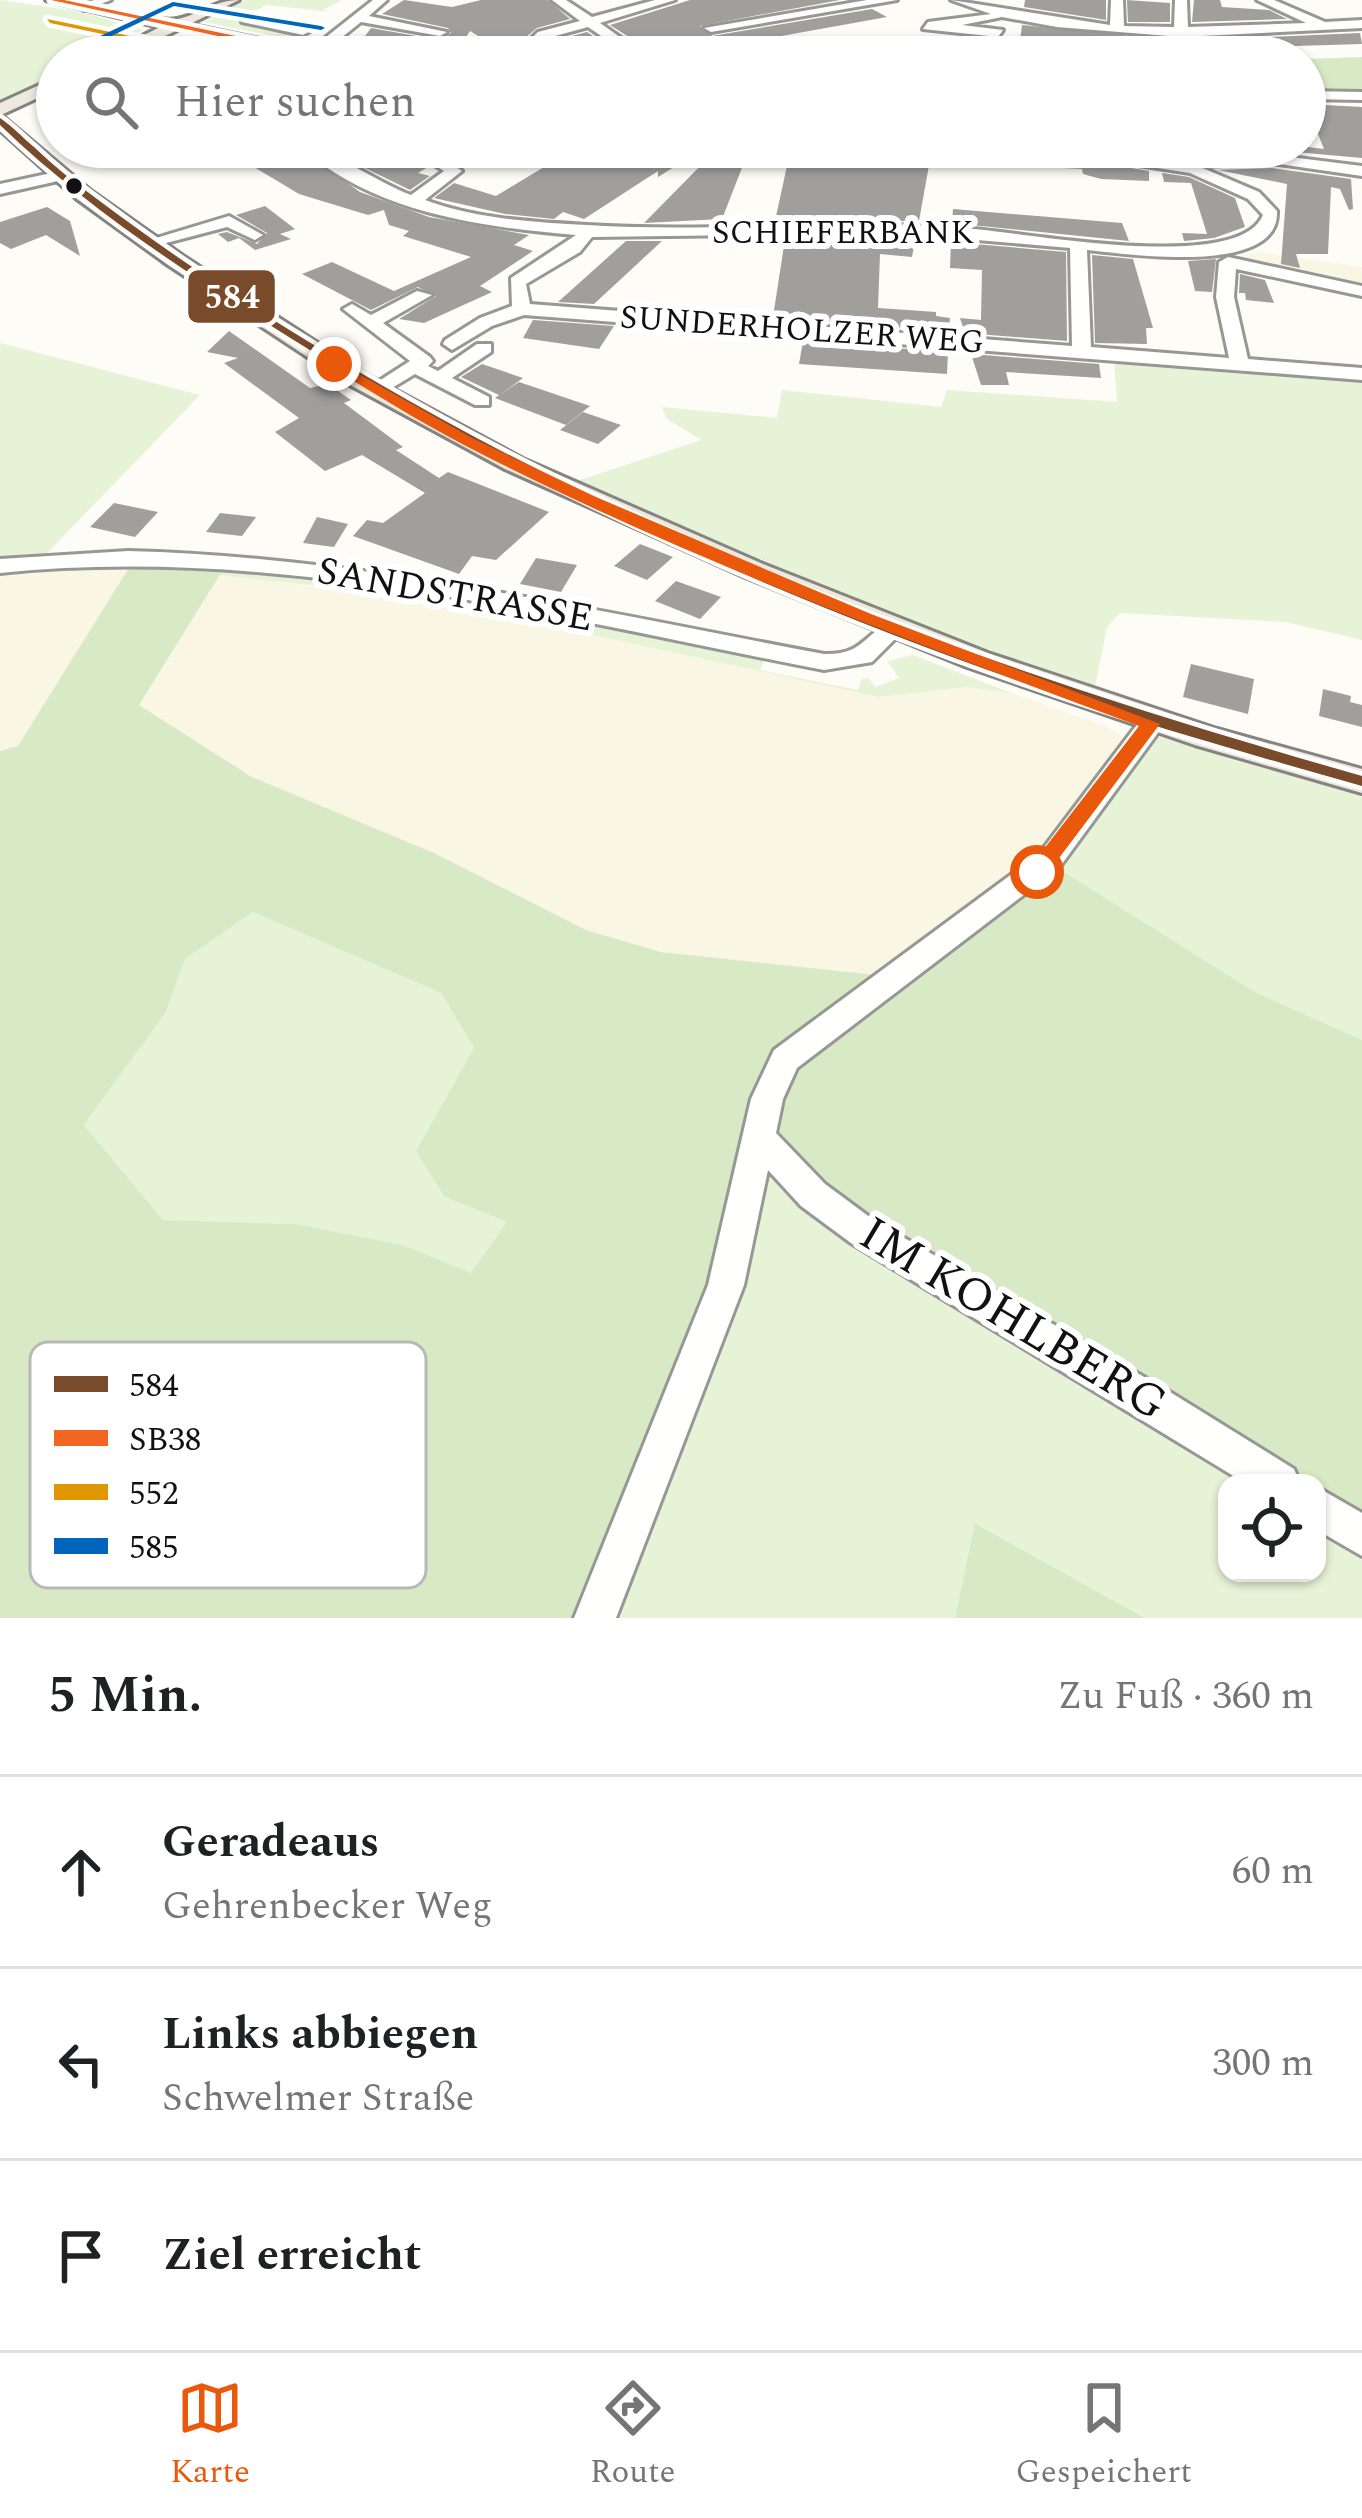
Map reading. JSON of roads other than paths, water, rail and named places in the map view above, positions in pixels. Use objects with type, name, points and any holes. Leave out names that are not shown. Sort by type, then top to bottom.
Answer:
[{"type":"main road","points":[[54,0],[96,3],[174,25]]},
{"type":"main road","points":[[139,17],[224,3]]},
{"type":"main road","points":[[152,36],[224,3]]},
{"type":"main road","points":[[36,97],[2,120],[36,152]]},
{"type":"main road","points":[[53,168],[152,242],[375,390],[590,500],[893,629],[1151,724],[1362,781]]},
{"type":"street","points":[[334,36],[381,0]]},
{"type":"street","points":[[558,0],[620,36]]},
{"type":"street","points":[[542,36],[669,0]]},
{"type":"street","points":[[711,28],[891,0]]},
{"type":"street","points":[[957,0],[987,4],[1016,16],[1117,31],[1181,33],[1362,23]]},
{"type":"street","points":[[1052,22],[1056,0]]},
{"type":"street","points":[[1117,0],[1117,31]]},
{"type":"street","points":[[1181,0],[1181,33]]},
{"type":"street","points":[[1263,0],[1324,26]]},
{"type":"street","points":[[998,33],[928,26],[1016,16]]},
{"type":"street","points":[[358,18],[440,32]]},
{"type":"street","points":[[247,19],[337,34]]},
{"type":"street","points":[[596,19],[616,36]]},
{"type":"street","points":[[174,25],[225,36]]},
{"type":"street","points":[[208,36],[220,35]]},
{"type":"street","points":[[1326,95],[1362,96]]},
{"type":"street","name":"SCHIEFERBANK","points":[[1326,167],[1362,171]]},
{"type":"street","name":"SCHIEFERBANK","points":[[335,168],[411,202],[488,220],[589,230],[885,229],[1192,253],[1226,249],[1268,227],[1271,214],[1262,200],[1183,168]]},
{"type":"street","points":[[411,202],[454,171],[448,168]]},
{"type":"street","points":[[0,189],[61,176]]},
{"type":"street","points":[[152,242],[229,221],[255,235]]},
{"type":"street","points":[[522,309],[517,282],[574,248],[589,230]]},
{"type":"street","points":[[1078,244],[1082,351]]},
{"type":"street","points":[[1240,364],[1225,297],[1228,262],[1362,291]]},
{"type":"street","points":[[370,322],[423,296]]},
{"type":"street","points":[[352,309],[419,364],[482,400]]},
{"type":"street","name":"SUNDERHOLZER WEG","points":[[452,344],[486,322],[522,309],[1362,374]]},
{"type":"street","points":[[440,378],[484,348]]},
{"type":"street","points":[[375,390],[419,364]]},
{"type":"street","name":"SANDSTRASSE","points":[[0,566],[91,559],[224,561],[349,574],[824,662],[849,663],[869,656],[893,629]]},
{"type":"street","points":[[595,1618],[726,1285],[767,1099],[785,1059],[1049,861],[1151,724]]},
{"type":"street","name":"IM KOHLBERG","points":[[760,1139],[813,1195],[863,1232],[1266,1474]]},
{"type":"street","points":[[1326,1513],[1362,1536]]}]
